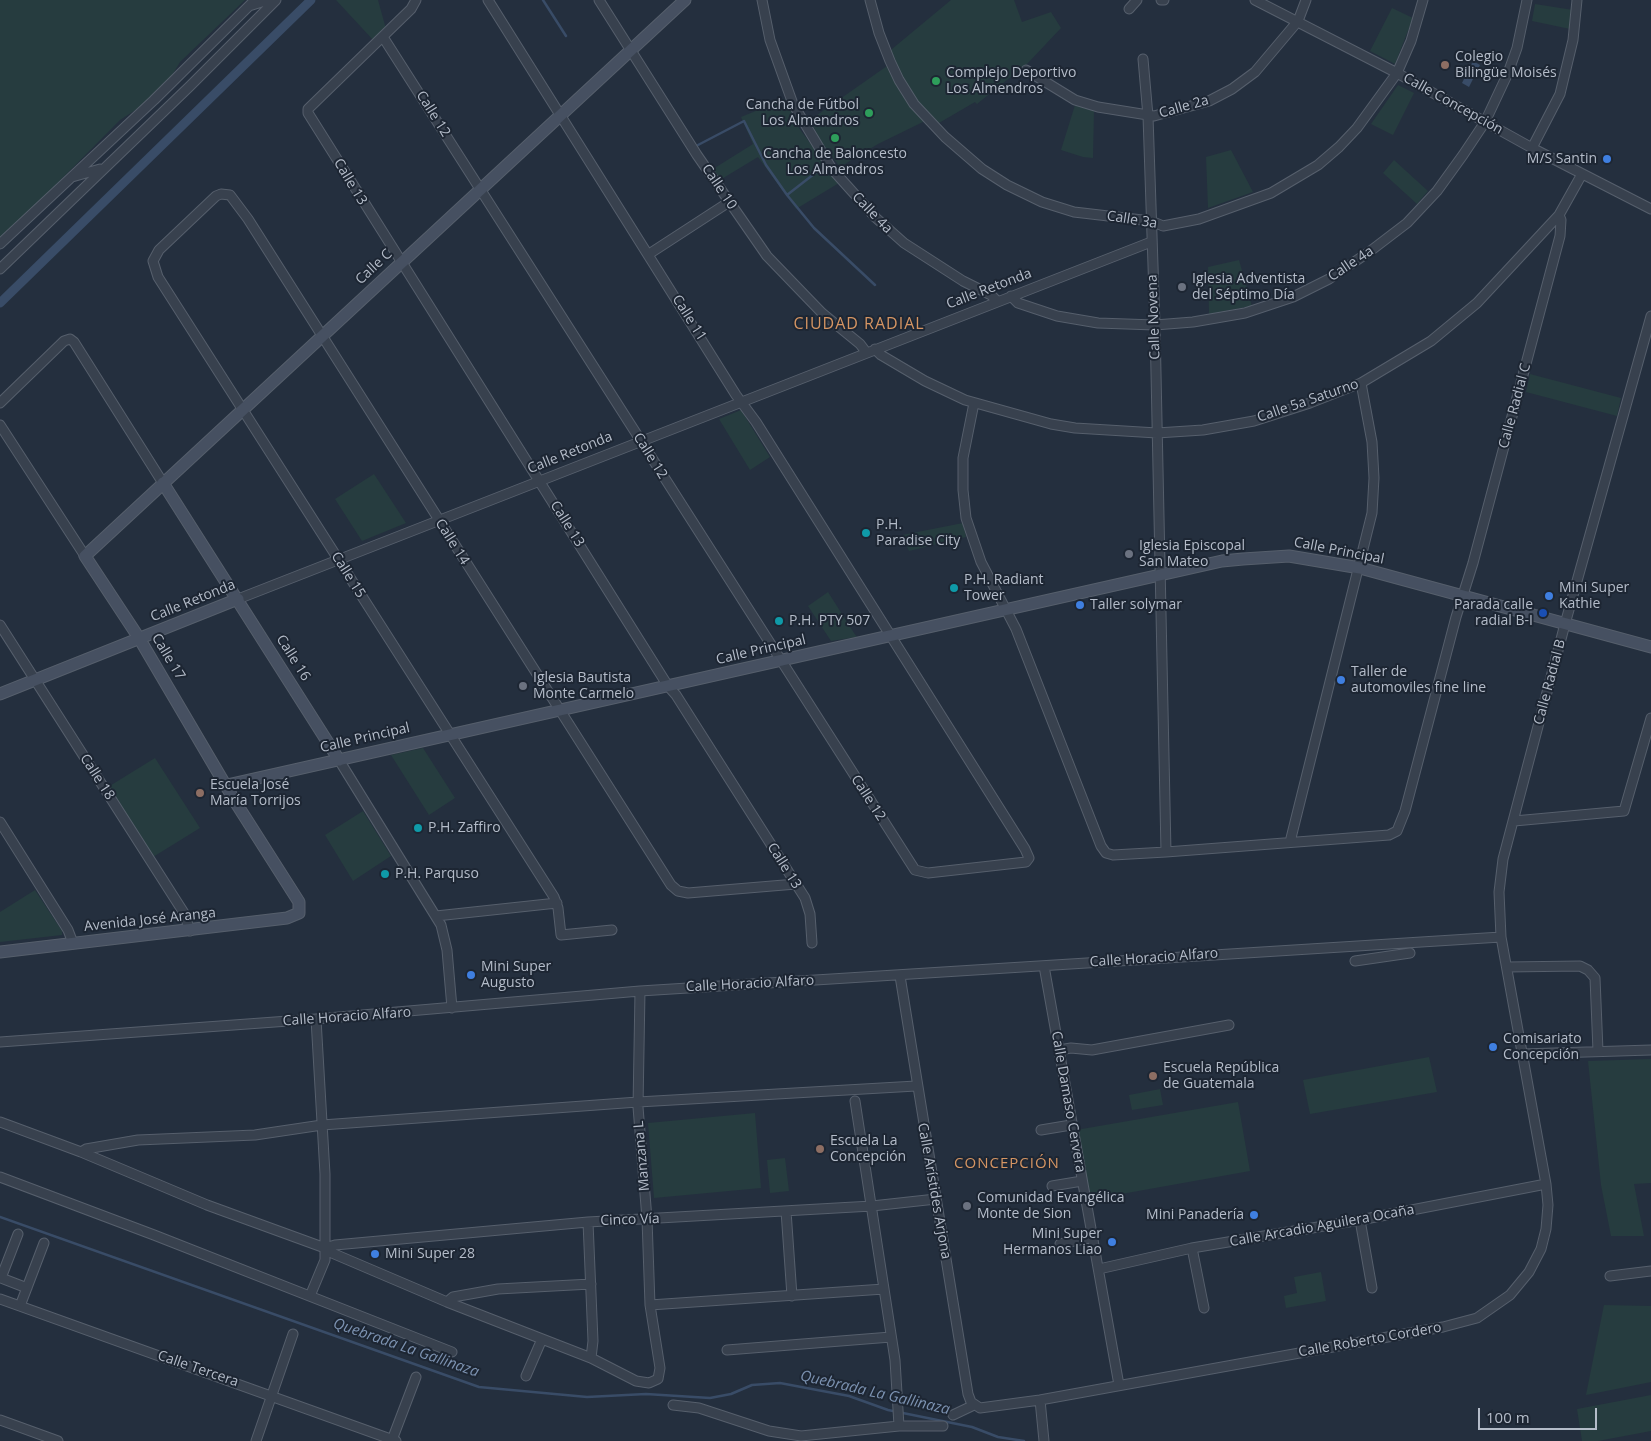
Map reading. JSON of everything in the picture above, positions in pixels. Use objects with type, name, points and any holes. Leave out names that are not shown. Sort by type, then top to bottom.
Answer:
[{"type":"street","points":[[0,244],[154,100],[252,3],[268,0]]},
{"type":"street","points":[[0,269],[60,208],[107,165],[276,0]]},
{"type":"street","points":[[383,37],[411,9],[416,0]]},
{"type":"street","name":"Calle 11","points":[[488,0],[1025,849],[1029,860],[1022,864],[920,873]]},
{"type":"street","name":"Calle 10","points":[[599,0],[729,202],[766,256],[789,281],[871,350],[925,381],[974,403]]},
{"type":"street","name":"Calle C","points":[[85,556],[241,409],[323,336],[685,0]]},
{"type":"street","name":"Calle 4a","points":[[762,0],[772,48],[793,104],[832,169],[897,238],[927,259],[997,301]]},
{"type":"street","name":"Calle 3a","points":[[870,0],[879,33],[890,61],[914,104],[945,137],[982,169],[1007,185],[1042,202],[1074,212],[1151,221],[1163,226],[1199,219],[1284,187],[1318,165],[1357,128],[1397,73],[1411,40],[1423,0]]},
{"type":"street","points":[[1129,9],[1138,0]]},
{"type":"street","name":"Calle Concepción","points":[[1255,0],[1397,73],[1532,148],[1651,209]]},
{"type":"street","name":"Calle 2a","points":[[1026,70],[1075,100],[1098,107],[1148,116],[1209,101],[1232,89],[1255,72],[1298,21],[1306,0]]},
{"type":"street","name":"Calle 4a","points":[[1011,296],[1018,303],[1057,316],[1098,323],[1155,326],[1245,313],[1293,297],[1329,279],[1407,223],[1437,191],[1485,122],[1508,73],[1517,48],[1527,0]]},
{"type":"street","points":[[1532,148],[1560,94],[1573,40],[1577,0]]},
{"type":"street","points":[[238,38],[252,3]]},
{"type":"street","name":"Calle 13","points":[[383,37],[307,110],[372,217],[668,686],[676,695],[796,884],[808,904],[812,943]]},
{"type":"street","name":"Calle 12","points":[[383,37],[910,864],[920,873]]},
{"type":"street","name":"Calle Novena","points":[[1143,58],[1148,116],[1155,326],[1166,852]]},
{"type":"street","points":[[71,177],[90,173],[107,165]]},
{"type":"street","name":"Calle 5a Saturno","points":[[974,403],[1015,415],[1075,428],[1157,433],[1202,430],[1254,421],[1361,384],[1404,359],[1454,324],[1477,303],[1559,215],[1582,174]]},
{"type":"street","points":[[60,208],[68,193],[71,177]]},
{"type":"street","name":"Calle 14","points":[[225,194],[235,200],[248,219],[671,885],[678,891],[688,893],[796,884]]},
{"type":"street","name":"Calle 15","points":[[225,194],[216,196],[159,250],[153,261],[158,277],[557,903],[561,934],[612,930]]},
{"type":"street","points":[[649,254],[729,202]]},
{"type":"street","name":"Calle Radial C","points":[[1290,842],[1390,835],[1396,831],[1405,811],[1560,236],[1561,220],[1559,215]]},
{"type":"street","name":"Calle Retonda","points":[[0,694],[438,520],[540,482],[871,350],[1151,242]]},
{"type":"street","name":"Calle Radial B","points":[[1522,1054],[1501,936],[1499,892],[1503,859],[1565,624],[1651,316]]},
{"type":"street","name":"Calle 16","points":[[0,403],[64,341],[70,339],[74,342],[238,599],[436,916],[448,950],[452,1008]]},
{"type":"street","points":[[974,403],[962,458],[966,518],[982,562],[1016,629],[1101,846],[1106,852],[1114,855],[1290,842],[1360,568],[1372,513],[1374,478],[1372,442],[1361,384]]},
{"type":"street","name":"Calle 17","points":[[0,425],[139,638],[299,902],[300,910]]},
{"type":"street","name":"Calle Principal","points":[[227,785],[1222,561],[1270,556],[1311,558],[1360,568],[1651,647]]},
{"type":"street","name":"Calle 18","points":[[0,625],[184,913],[190,931]]},
{"type":"street","points":[[1514,822],[1624,811],[1651,718]]},
{"type":"street","points":[[0,822],[68,930],[73,944]]},
{"type":"street","points":[[436,916],[557,903]]},
{"type":"street","name":"Avenida José Aranga","points":[[0,952],[287,918],[296,915],[300,910]]},
{"type":"street","name":"Calle Horacio Alfaro","points":[[0,1042],[316,1019],[640,991],[900,976],[1501,936]]},
{"type":"street","points":[[1398,943],[1400,954]]},
{"type":"street","points":[[1355,961],[1410,953]]},
{"type":"street","name":"Calle Damaso Cervera","points":[[1044,966],[1119,1385]]},
{"type":"street","points":[[1507,967],[1580,966],[1588,970],[1595,978],[1598,1051]]},
{"type":"street","name":"Calle Arístides Arjona","points":[[900,976],[916,1086],[968,1394],[974,1405]]},
{"type":"street","name":"Manzana L","points":[[590,1358],[636,1381],[650,1383],[658,1379],[660,1368],[650,1305],[648,1219],[638,1107],[640,991]]},
{"type":"street","points":[[310,1296],[323,1266],[325,1248],[322,1125],[316,1019]]},
{"type":"street","points":[[1059,1050],[1071,1048],[1092,1050],[1229,1025]]},
{"type":"street","points":[[1522,1054],[1651,1050]]},
{"type":"street","name":"Calle Roberto Cordero","points":[[974,1405],[986,1408],[1040,1400],[1443,1327],[1477,1318],[1510,1294],[1529,1272],[1541,1249],[1546,1228],[1548,1205],[1546,1184],[1522,1054]]},
{"type":"street","points":[[81,1152],[83,1150],[138,1140],[255,1135],[322,1125],[638,1107],[916,1086]]},
{"type":"street","points":[[854,1101],[892,1338],[898,1422]]},
{"type":"street","points":[[0,1122],[81,1152],[207,1205],[325,1248],[332,1254],[447,1302],[590,1358],[593,1341],[588,1222]]},
{"type":"street","points":[[1041,1130],[1071,1125]]},
{"type":"street","points":[[0,1177],[452,1352]]},
{"type":"street","points":[[1052,1186],[1082,1181]]},
{"type":"street","name":"Calle Arcadio Aguilera Ocaña","points":[[1099,1268],[1192,1248],[1360,1220],[1546,1184]]},
{"type":"street","name":"Cinco Vía","points":[[325,1248],[335,1245],[588,1222],[872,1206],[936,1199]]},
{"type":"street","points":[[786,1211],[792,1296]]},
{"type":"street","points":[[1360,1220],[1372,1288]]},
{"type":"street","points":[[18,1234],[1,1278],[28,1288]]},
{"type":"street","points":[[1060,1244],[1093,1237]]},
{"type":"street","points":[[20,1306],[44,1243]]},
{"type":"street","points":[[1192,1248],[1204,1308]]},
{"type":"street","points":[[1610,1276],[1651,1272]]},
{"type":"street","points":[[447,1302],[452,1297],[498,1289],[591,1284]]},
{"type":"street","points":[[650,1305],[884,1289]]},
{"type":"street","name":"Calle Tercera","points":[[0,1299],[394,1440]]},
{"type":"street","points":[[256,1441],[293,1334]]},
{"type":"street","points":[[727,1350],[892,1338]]},
{"type":"street","points":[[526,1376],[542,1339]]},
{"type":"street","points":[[394,1440],[416,1377]]},
{"type":"street","points":[[1040,1400],[1044,1441]]},
{"type":"street","points":[[673,1405],[699,1408],[768,1432],[801,1436],[898,1422],[944,1426]]},
{"type":"street","points":[[953,1414],[974,1405]]},
{"type":"street","points":[[0,1420],[58,1441]]},
{"type":"green space","points":[[0,0],[245,0],[180,62],[171,77],[148,102],[120,120],[0,241]]},
{"type":"green space","points":[[336,0],[378,0],[386,29],[374,41]]},
{"type":"green space","name":"Complejo Deportivo Los Almendros","points":[[951,0],[1014,0],[1022,22],[1051,12],[1061,28],[1028,63],[977,104],[975,102],[939,123],[925,121],[878,144],[840,167],[823,145],[810,120],[887,66],[892,49]]},
{"type":"green space","points":[[1535,4],[1573,10],[1570,29],[1532,21]]},
{"type":"green space","points":[[1392,8],[1413,18],[1395,64],[1370,51]]},
{"type":"green space","points":[[1398,85],[1414,93],[1393,135],[1371,124]]},
{"type":"green space","points":[[785,99],[799,128],[839,183],[796,209],[758,157],[720,180],[713,169],[753,144],[741,117]]},
{"type":"green space","points":[[1075,105],[1094,110],[1093,158],[1061,150]]},
{"type":"green space","points":[[1231,150],[1253,192],[1208,208],[1206,157]]},
{"type":"green space","points":[[1394,160],[1428,191],[1417,204],[1383,173]]},
{"type":"green space","points":[[1239,260],[1252,306],[1209,314],[1208,267]]},
{"type":"green space","points":[[1530,374],[1621,398],[1617,416],[1526,392]]},
{"type":"green space","points":[[741,410],[770,457],[750,470],[719,419]]},
{"type":"green space","points":[[374,474],[406,523],[362,541],[335,499]]},
{"type":"green space","points":[[963,523],[966,537],[909,551],[902,535]]},
{"type":"green space","points":[[828,592],[857,637],[831,641],[808,606]]},
{"type":"green space","points":[[423,748],[455,798],[429,815],[391,755]]},
{"type":"green space","points":[[155,758],[200,828],[153,857],[108,787]]},
{"type":"green space","points":[[363,811],[391,856],[353,881],[325,835]]},
{"type":"green space","points":[[35,890],[62,931],[62,935],[0,942],[0,912]]},
{"type":"green space","points":[[1429,1057],[1437,1092],[1310,1114],[1303,1080]]},
{"type":"green space","points":[[1651,1059],[1651,1183],[1634,1184],[1644,1236],[1611,1236],[1601,1185],[1588,1061]]},
{"type":"green space","points":[[1160,1089],[1163,1105],[1132,1110],[1129,1095]]},
{"type":"green space","points":[[1238,1102],[1250,1171],[1088,1200],[1076,1130]]},
{"type":"green space","points":[[755,1113],[761,1188],[654,1198],[648,1123]]},
{"type":"green space","points":[[785,1158],[789,1191],[770,1193],[767,1160]]},
{"type":"green space","points":[[1321,1272],[1326,1301],[1286,1308],[1284,1296],[1297,1293],[1294,1277]]},
{"type":"green space","points":[[1604,1305],[1651,1306],[1651,1382],[1586,1395]]},
{"type":"green space","points":[[1651,1395],[1651,1431],[1598,1441],[1582,1441],[1577,1409]]},
{"type":"water","points":[[1473,61],[1480,65],[1469,87],[1462,83]]},
{"type":"waterway","points":[[0,303],[311,0]]},
{"type":"waterway","points":[[543,0],[566,36]]},
{"type":"waterway","points":[[698,145],[744,121],[766,165],[787,195],[823,167]]},
{"type":"waterway","points":[[787,195],[814,228],[875,285]]},
{"type":"waterway","name":"Quebrada La Gallinaza","points":[[0,1217],[479,1387],[587,1397],[646,1394],[710,1398],[731,1394],[752,1385],[780,1383],[849,1396],[888,1410],[972,1427],[998,1437],[1024,1441]]},
{"type":"place","name":"Colegio Bilingüe Moisés","points":[[1445,65]]},
{"type":"place","name":"Complejo Deportivo Los Almendros","points":[[936,81]]},
{"type":"place","name":"Cancha de Fútbol Los Almendros","points":[[869,113]]},
{"type":"place","name":"Cancha de Baloncesto Los Almendros","points":[[835,138]]},
{"type":"place","name":"M/S Santin","points":[[1607,159]]},
{"type":"place","name":"Iglesia Adventista del Séptimo Día","points":[[1182,287]]},
{"type":"place","name":"P.H. Paradise City","points":[[866,533]]},
{"type":"place","name":"Iglesia Episcopal San Mateo","points":[[1129,554]]},
{"type":"place","name":"P.H. Radiant Tower","points":[[954,588]]},
{"type":"place","name":"Mini Super Kathie","points":[[1549,596]]},
{"type":"place","name":"Taller solymar","points":[[1080,605]]},
{"type":"place","name":"Parada calle radial B-I","points":[[1543,613]]},
{"type":"place","name":"P.H. PTY 507","points":[[779,621]]},
{"type":"place","name":"Taller de automoviles fine line","points":[[1341,680]]},
{"type":"place","name":"Iglesia Bautista Monte Carmelo","points":[[523,686]]},
{"type":"place","name":"Escuela José María Torrijos","points":[[200,793]]},
{"type":"place","name":"P.H. Zaffiro","points":[[418,828]]},
{"type":"place","name":"P.H. Parquso","points":[[385,874]]},
{"type":"place","name":"Mini Super Augusto","points":[[471,975]]},
{"type":"place","name":"Comisariato Concepción","points":[[1493,1047]]},
{"type":"place","name":"Escuela República de Guatemala","points":[[1153,1076]]},
{"type":"place","name":"Escuela La Concepción","points":[[820,1149]]},
{"type":"place","name":"Comunidad Evangélica Monte de Sion","points":[[967,1206]]},
{"type":"place","name":"Mini Panadería","points":[[1254,1215]]},
{"type":"place","name":"Mini Super Hermanos Liao","points":[[1112,1242]]},
{"type":"place","name":"Mini Super 28","points":[[375,1254]]},
{"type":"district","name":"CIUDAD RADIAL","points":[[859,324]]},
{"type":"district","name":"CONCEPCIÓN","points":[[1007,1164]]}]
